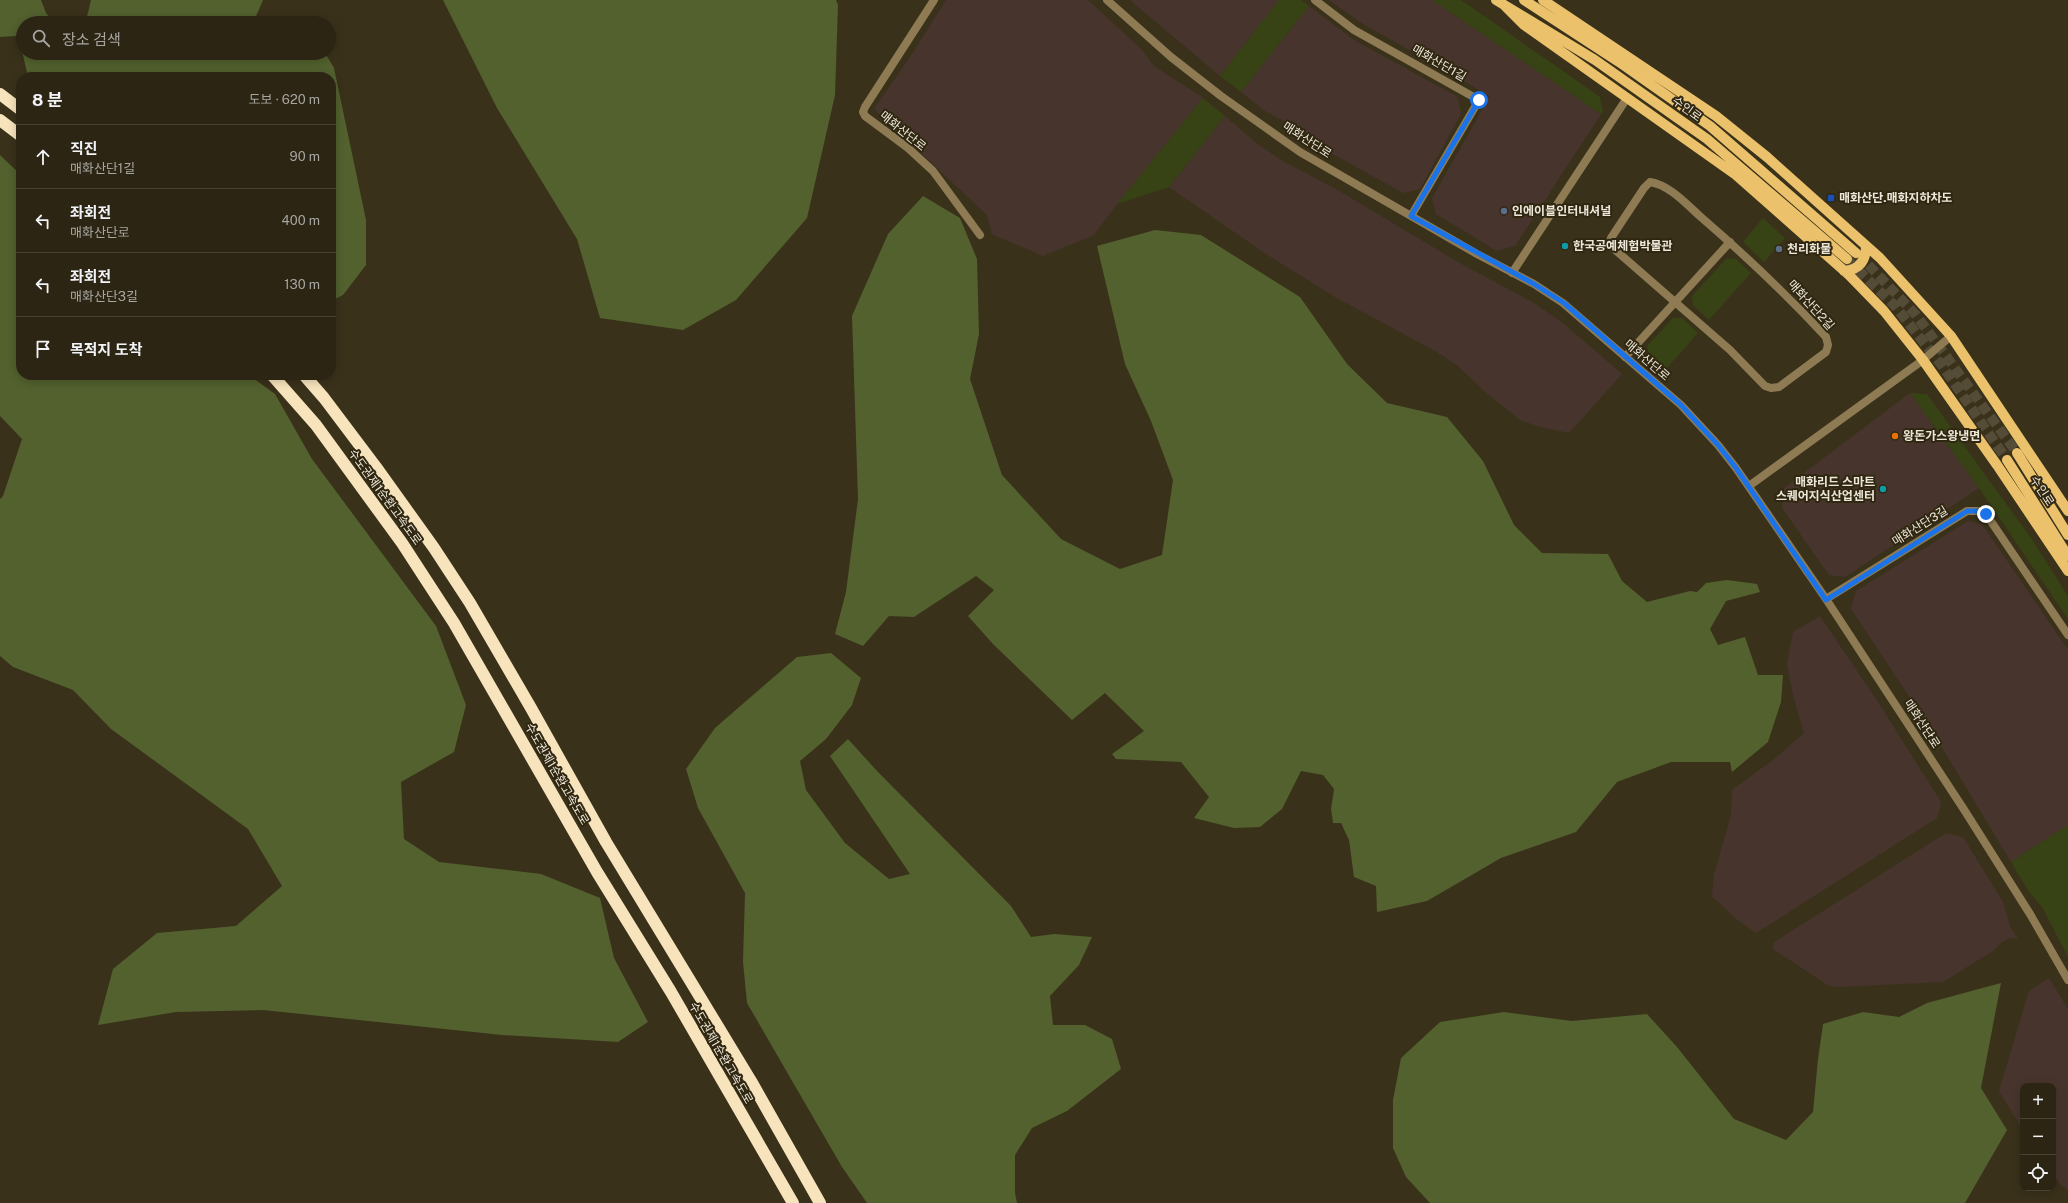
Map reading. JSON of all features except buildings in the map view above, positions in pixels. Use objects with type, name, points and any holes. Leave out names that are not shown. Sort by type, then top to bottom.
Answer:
[{"type":"highway","points":[[0,94],[16,106]]},
{"type":"highway","points":[[0,120],[16,132]]},
{"type":"highway","name":"수도권제1순환고속도로","points":[[276,380],[320,431],[402,543],[454,623],[597,872],[670,992],[793,1203]]},
{"type":"highway","name":"수도권제1순환고속도로","points":[[308,380],[324,398],[434,548],[470,603],[606,842],[751,1081],[820,1203]]},
{"type":"main road","name":"수인로","points":[[1496,0],[1595,60],[1707,139],[1847,259]]},
{"type":"main road","name":"수인로","points":[[1524,0],[1619,62],[1710,126],[1856,253]]},
{"type":"main road","points":[[1543,0],[1716,116],[1767,157],[1866,246],[1951,336],[2068,511]]},
{"type":"main road","points":[[1506,6],[1524,25],[1736,176],[1844,271],[1884,311],[1923,360],[1997,465],[2068,571]]},
{"type":"main road","points":[[1844,271],[1853,271],[1861,265],[1866,255],[1866,246]]},
{"type":"main road","name":"수인로","points":[[2017,453],[2068,535]]},
{"type":"main road","name":"수인로","points":[[2007,460],[2068,556]]},
{"type":"street","name":"매화산단로","points":[[934,0],[865,107],[864,112],[866,116],[908,148],[933,172],[980,235]]},
{"type":"street","name":"매화산단로","points":[[1107,0],[1171,57],[1221,96],[1300,152],[1564,303],[1681,405],[1718,445],[1749,486],[1826,600],[1963,808],[2030,914],[2068,980]]},
{"type":"street","name":"매화산단1길","points":[[1315,0],[1354,30],[1479,100],[1411,216]]},
{"type":"street","points":[[1512,273],[1627,98]]},
{"type":"street","name":"매화산단2길","points":[[1650,182],[1659,184],[1730,242],[1781,289],[1826,337],[1828,345],[1826,352],[1779,387],[1771,388],[1765,386],[1730,350],[1674,302],[1613,248],[1610,243],[1611,238],[1644,188],[1650,182]]},
{"type":"street","points":[[1625,357],[1730,242]]},
{"type":"street","points":[[1749,486],[1923,360],[1951,336]]},
{"type":"street","name":"매화산단3길","points":[[1826,600],[1967,511],[1978,511],[1986,514],[2068,635]]},
{"type":"shaded area","points":[[946,0],[1088,0],[1142,50],[1154,66],[1203,98],[1117,204],[1094,235],[1043,256],[992,234],[987,215],[874,109],[912,54]]},
{"type":"shaded area","points":[[1130,0],[1279,0],[1220,76]]},
{"type":"shaded area","points":[[1329,0],[1432,0],[1601,114],[1515,246],[1497,251],[1436,214],[1432,198],[1490,96],[1360,22]]},
{"type":"shaded area","points":[[1309,6],[1354,40],[1458,97],[1461,114],[1420,189],[1403,193],[1331,153],[1299,129],[1265,111],[1241,92]]},
{"type":"shaded area","points":[[1225,116],[1255,142],[1281,160],[1336,189],[1463,265],[1534,303],[1564,324],[1622,374],[1569,433],[1537,426],[1520,420],[1483,390],[1458,366],[1437,352],[1335,297],[1266,254],[1169,187]]},
{"type":"shaded area","name":"매화리드 스마트 스퀘어지식산업센터","points":[[1910,393],[1979,488],[1845,577],[1829,575],[1782,508],[1784,488]]},
{"type":"shaded area","points":[[1968,521],[1982,524],[2068,650],[2068,825],[2011,862],[1934,734],[1851,609],[1856,591]]},
{"type":"shaded area","points":[[1820,616],[1878,702],[1941,802],[1937,818],[1756,933],[1735,918],[1712,896],[1714,875],[1731,815],[1732,790],[1773,760],[1804,733],[1793,695],[1787,664],[1793,632]]},
{"type":"shaded area","points":[[1946,833],[1963,837],[2003,902],[2010,926],[2018,939],[2009,938],[2002,942],[1993,951],[1943,982],[1839,987],[1829,986],[1773,949],[1773,943]]},
{"type":"shaded area","points":[[2049,978],[2068,1009],[2068,1190],[2060,1184],[2056,1178],[2056,1083],[2020,1083],[2020,1125],[1999,1091],[2029,991]]},
{"type":"green space","points":[[0,0],[41,0],[48,16],[16,16],[16,36],[0,37]]},
{"type":"green space","points":[[91,0],[263,0],[256,16],[87,16]]},
{"type":"green space","points":[[443,0],[836,0],[838,5],[835,95],[807,218],[736,300],[683,330],[600,318],[577,239],[497,108]]},
{"type":"green space","points":[[1279,0],[1301,0],[1309,6],[1241,92],[1220,76]]},
{"type":"green space","points":[[1432,0],[1460,0],[1467,4],[1600,97],[1603,111],[1601,114]]},
{"type":"green space","points":[[24,60],[329,60],[335,72],[27,72]]},
{"type":"green space","points":[[336,78],[366,220],[366,265],[343,295],[336,298]]},
{"type":"green space","points":[[1203,98],[1225,116],[1169,187],[1117,204]]},
{"type":"green space","points":[[0,155],[16,170],[16,380],[256,380],[275,394],[312,459],[436,626],[466,705],[454,752],[401,782],[404,839],[439,862],[541,874],[600,898],[614,958],[648,1022],[618,1042],[502,1035],[263,1010],[176,1012],[98,1025],[113,969],[157,933],[236,926],[282,886],[248,829],[111,729],[73,690],[13,667],[0,656],[0,499],[3,496],[22,439],[0,416]]},
{"type":"green space","points":[[923,196],[960,218],[977,259],[979,334],[970,379],[1002,475],[1061,539],[1120,569],[1162,555],[1173,480],[1151,421],[1125,364],[1097,246],[1155,230],[1201,235],[1300,297],[1347,364],[1387,403],[1447,417],[1483,461],[1514,525],[1542,553],[1608,554],[1622,581],[1647,602],[1690,591],[1697,592],[1706,583],[1727,580],[1757,584],[1760,592],[1726,601],[1710,629],[1718,645],[1745,637],[1758,675],[1783,675],[1781,702],[1768,742],[1732,772],[1730,762],[1671,762],[1617,782],[1576,832],[1501,858],[1427,901],[1377,912],[1376,886],[1354,877],[1349,840],[1341,823],[1333,823],[1331,809],[1334,789],[1323,775],[1301,771],[1282,809],[1260,827],[1234,828],[1194,818],[1209,797],[1181,762],[1116,759],[1112,754],[1144,731],[1105,693],[1072,720],[993,644],[968,616],[994,590],[976,576],[914,617],[889,616],[863,646],[835,634],[846,592],[858,499],[852,316],[888,234]]},
{"type":"green space","points":[[1763,218],[1785,238],[1764,262],[1743,242]]},
{"type":"green space","points":[[1727,258],[1736,259],[1751,273],[1709,320],[1693,305],[1692,296]]},
{"type":"green space","points":[[1673,318],[1682,318],[1698,333],[1666,369],[1649,355],[1647,346]]},
{"type":"green space","points":[[1910,393],[1927,394],[2031,538],[2068,596],[2068,619],[1979,488]]},
{"type":"green space","points":[[831,653],[861,678],[852,705],[826,739],[800,761],[806,790],[845,843],[889,879],[910,874],[830,756],[848,739],[877,771],[1011,906],[1031,937],[1054,934],[1092,937],[1079,965],[1050,996],[1053,1025],[1085,1025],[1112,1039],[1121,1069],[1067,1111],[1032,1128],[1015,1155],[1015,1193],[1017,1203],[867,1203],[842,1167],[747,1003],[743,962],[745,893],[698,808],[686,769],[715,728],[797,657]]},
{"type":"green space","points":[[2068,825],[2068,957],[2042,907],[2029,892],[2011,862]]},
{"type":"green space","points":[[2001,983],[1981,1088],[2007,1130],[1965,1203],[1430,1203],[1406,1177],[1393,1148],[1393,1100],[1401,1058],[1440,1022],[1504,1012],[1572,1021],[1647,1014],[1677,1047],[1734,1119],[1786,1140],[1813,1112],[1823,1024],[1863,1012],[1899,1017],[1927,1003]]},
{"type":"tunnel","points":[[1858,254],[1916,315],[2017,453]]},
{"type":"tunnel","points":[[1847,259],[1895,306],[1943,367],[2007,460]]},
{"type":"place","name":"매화산단.매화지하차도","points":[[1831,198]]},
{"type":"place","name":"인에이블인터내셔널","points":[[1504,211]]},
{"type":"place","name":"한국공예체험박물관","points":[[1565,246]]},
{"type":"place","name":"천리화물","points":[[1779,249]]},
{"type":"place","name":"왕돈가스왕냉면","points":[[1895,436]]},
{"type":"place","name":"매화리드 스마트 스퀘어지식산업센터","points":[[1883,489]]},
{"type":"route","points":[[1479,100],[1411,216],[1477,254],[1534,284],[1564,303],[1681,405],[1718,445],[1736,468],[1826,600],[1967,511],[1978,511],[1986,514]]}]
